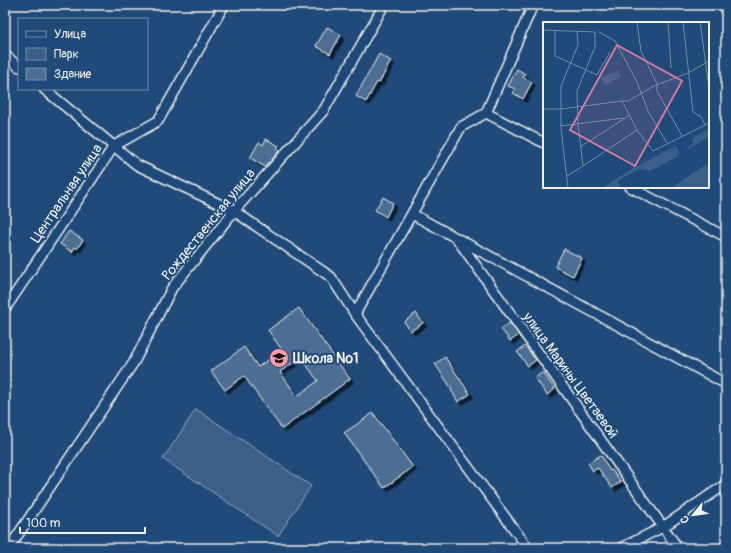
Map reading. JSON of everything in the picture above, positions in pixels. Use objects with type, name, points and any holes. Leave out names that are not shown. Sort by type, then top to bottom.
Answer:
[{"type":"street","name":"Центральная улица","points":[[5,309],[114,146],[158,122],[224,5]]},
{"type":"street","name":"Рождественская улица","points":[[9,548],[134,362],[172,288],[234,211],[324,110],[384,5]]},
{"type":"street","points":[[355,314],[461,127],[486,113],[533,5]]},
{"type":"street","points":[[5,55],[18,66]]},
{"type":"street","points":[[45,90],[137,165],[234,211],[331,276],[355,314],[528,548]]},
{"type":"street","points":[[486,113],[543,142]]},
{"type":"street","points":[[632,188],[726,237]]},
{"type":"street","name":"улица Марины Цветаевой","points":[[412,214],[726,384]]},
{"type":"street","name":"улица Марины Цветаевой","points":[[457,239],[678,548]]},
{"type":"street","points":[[621,548],[663,527],[726,484]]},
{"type":"green space","points":[[196,409],[311,486],[278,536],[163,459]]},
{"type":"building","points":[[327,27],[341,35],[330,54],[316,46]]},
{"type":"building","points":[[379,54],[391,61],[379,83],[377,82],[366,102],[356,96]]},
{"type":"building","points":[[517,69],[525,74],[523,77],[532,82],[523,99],[513,93],[515,89],[508,86]]},
{"type":"building","points":[[266,139],[279,146],[277,148],[280,150],[265,167],[250,158],[259,142],[263,145]]},
{"type":"building","points":[[383,197],[393,203],[386,217],[375,210]]},
{"type":"building","points":[[69,231],[83,240],[77,249],[75,247],[72,252],[60,244]]},
{"type":"building","points":[[564,249],[582,258],[573,276],[555,267]]},
{"type":"building","points":[[299,308],[350,379],[282,429],[244,376],[225,390],[211,371],[244,347],[258,367],[282,350],[268,330]],"holes":[[[301,357],[318,381],[297,396],[280,372]]]},
{"type":"building","points":[[416,313],[423,323],[411,331],[404,322]]},
{"type":"building","points":[[510,323],[519,335],[510,341],[501,329]]},
{"type":"building","points":[[525,346],[536,360],[528,366],[517,352]]},
{"type":"building","points":[[445,357],[470,394],[458,402],[451,390],[452,389],[435,364]]},
{"type":"building","points":[[543,372],[555,389],[547,395],[535,378]]},
{"type":"building","points":[[373,413],[413,467],[384,488],[344,433]]},
{"type":"building","points":[[601,455],[610,471],[612,470],[621,482],[612,488],[598,468],[593,471],[588,463]]},
{"type":"place","name":"Школа №1","points":[[279,358]]}]
